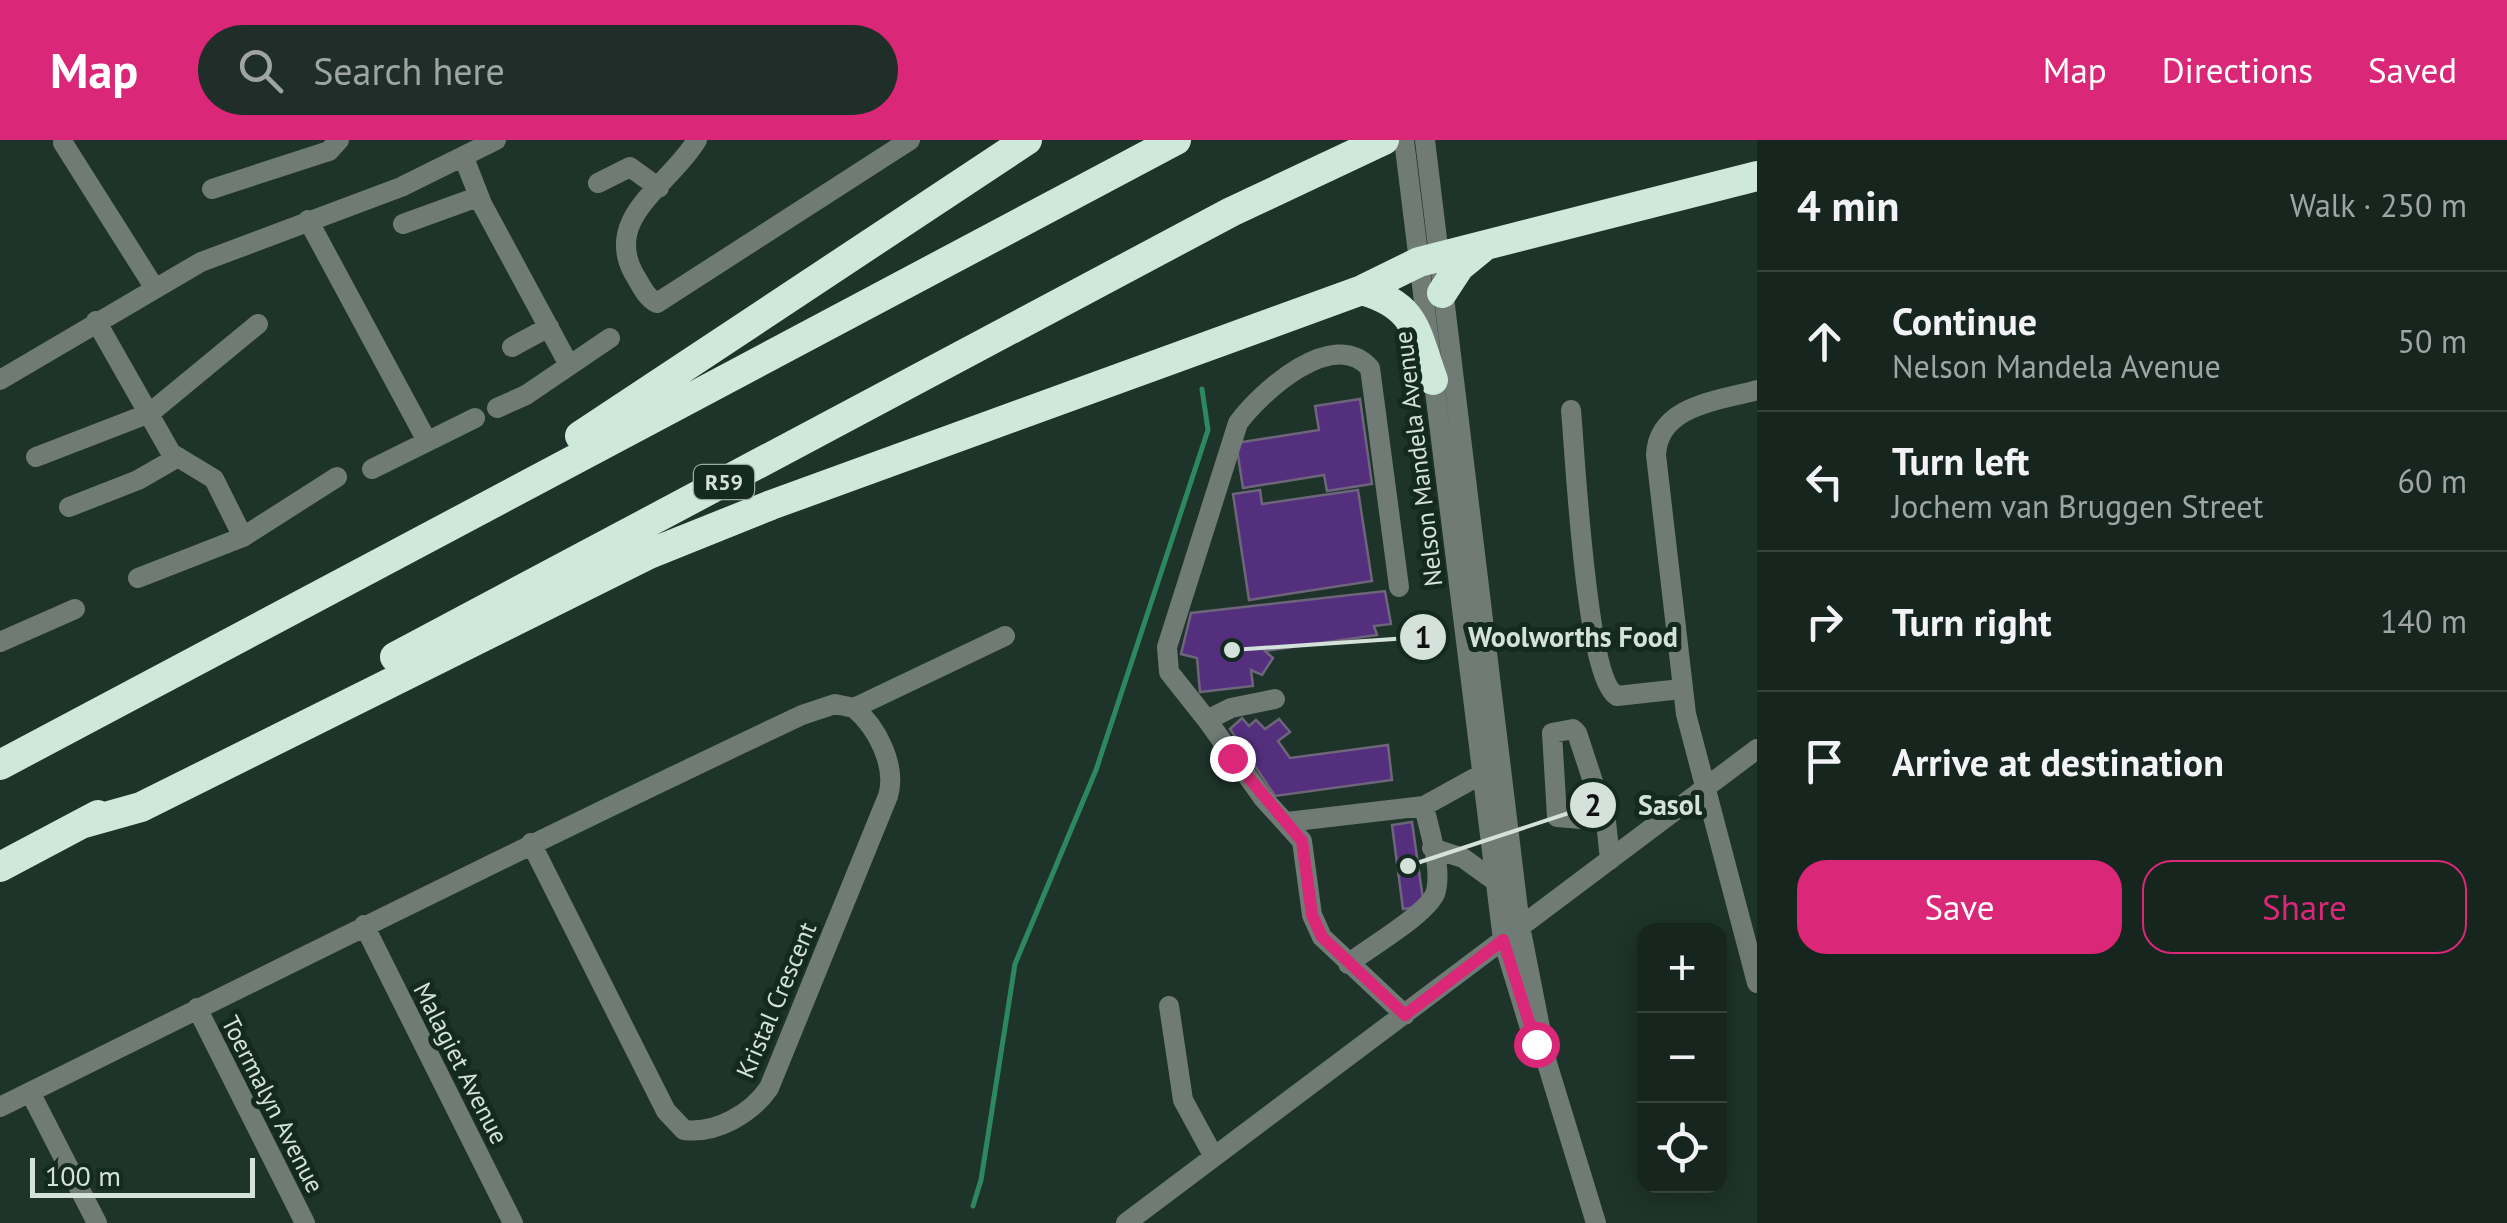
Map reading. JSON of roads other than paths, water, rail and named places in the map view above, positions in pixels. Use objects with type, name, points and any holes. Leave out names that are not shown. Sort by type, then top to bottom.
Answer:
[{"type":"highway","points":[[472,513],[536,464],[1027,140]]},
{"type":"highway","points":[[0,765],[1176,140]]},
{"type":"highway","name":"R59","points":[[0,867],[1230,212],[1376,143]]},
{"type":"highway","points":[[84,823],[141,808],[649,554],[800,494],[1362,290],[1429,259],[1757,176]]},
{"type":"highway","points":[[1442,294],[1459,267],[1488,245]]},
{"type":"highway","points":[[1362,290],[1394,300],[1408,314],[1433,380]]},
{"type":"street","points":[[212,189],[329,151],[339,140]]},
{"type":"street","points":[[0,380],[201,262],[457,162],[496,140]]},
{"type":"street","points":[[697,140],[638,212],[622,243],[636,276],[656,303],[910,140]]},
{"type":"street","name":"Nelson Mandela Avenue","points":[[1404,140],[1429,259],[1442,294],[1520,926],[1546,1063]]},
{"type":"street","name":"Nelson Mandela Avenue","points":[[1425,140],[1433,380],[1503,940],[1596,1223]]},
{"type":"street","points":[[62,143],[154,288]]},
{"type":"street","points":[[457,162],[570,365]]},
{"type":"street","points":[[598,184],[630,168],[659,188]]},
{"type":"street","points":[[404,224],[477,202]]},
{"type":"street","points":[[308,220],[426,441]]},
{"type":"street","points":[[96,321],[171,453],[219,485],[244,537]]},
{"type":"street","points":[[36,457],[150,414],[258,324]]},
{"type":"street","points":[[512,347],[549,327]]},
{"type":"street","points":[[497,408],[526,395],[610,338]]},
{"type":"street","points":[[1399,588],[1370,368],[1356,356],[1345,354],[1288,372],[1260,393],[1238,423],[1167,646],[1167,666],[1303,846],[1314,922],[1348,964],[1405,1015]]},
{"type":"street","points":[[1757,390],[1682,413],[1666,424],[1658,438],[1657,471],[1682,689],[1704,789],[1757,983]]},
{"type":"street","points":[[1571,410],[1590,618],[1605,684],[1617,696],[1682,689]]},
{"type":"street","points":[[372,469],[476,418]]},
{"type":"street","points":[[69,507],[138,480],[178,457]]},
{"type":"street","points":[[138,578],[244,537],[337,477]]},
{"type":"street","points":[[0,642],[75,610]]},
{"type":"street","points":[[0,1107],[531,843],[802,715],[834,704],[854,708],[1005,636]]},
{"type":"street","points":[[1207,720],[1231,708],[1275,699]]},
{"type":"street","name":"Kristal Crescent","points":[[531,843],[666,1112],[684,1130],[717,1127],[754,1106],[776,1076],[890,789],[891,772],[881,746],[854,708]]},
{"type":"street","points":[[1606,822],[1558,818],[1552,733],[1573,729],[1577,733],[1606,822],[1610,860]]},
{"type":"street","points":[[1126,1223],[1757,749]]},
{"type":"street","points":[[1287,822],[1424,806],[1482,774]]},
{"type":"street","points":[[1348,964],[1430,905],[1437,887],[1424,806]]},
{"type":"street","points":[[1432,848],[1464,858],[1495,880]]},
{"type":"street","name":"Malagiet Avenue","points":[[364,925],[514,1223]]},
{"type":"street","points":[[1168,1006],[1184,1100],[1214,1157]]},
{"type":"street","name":"Toermalyn Avenue","points":[[197,1008],[305,1223]]},
{"type":"street","points":[[30,1092],[97,1223]]},
{"type":"waterway","points":[[973,1206],[981,1180],[1015,964],[1096,770],[1208,430],[1202,389]]},
{"type":"place","name":"Woolworths Food","points":[[1232,650]]},
{"type":"place","name":"Sasol","points":[[1408,866]]}]
